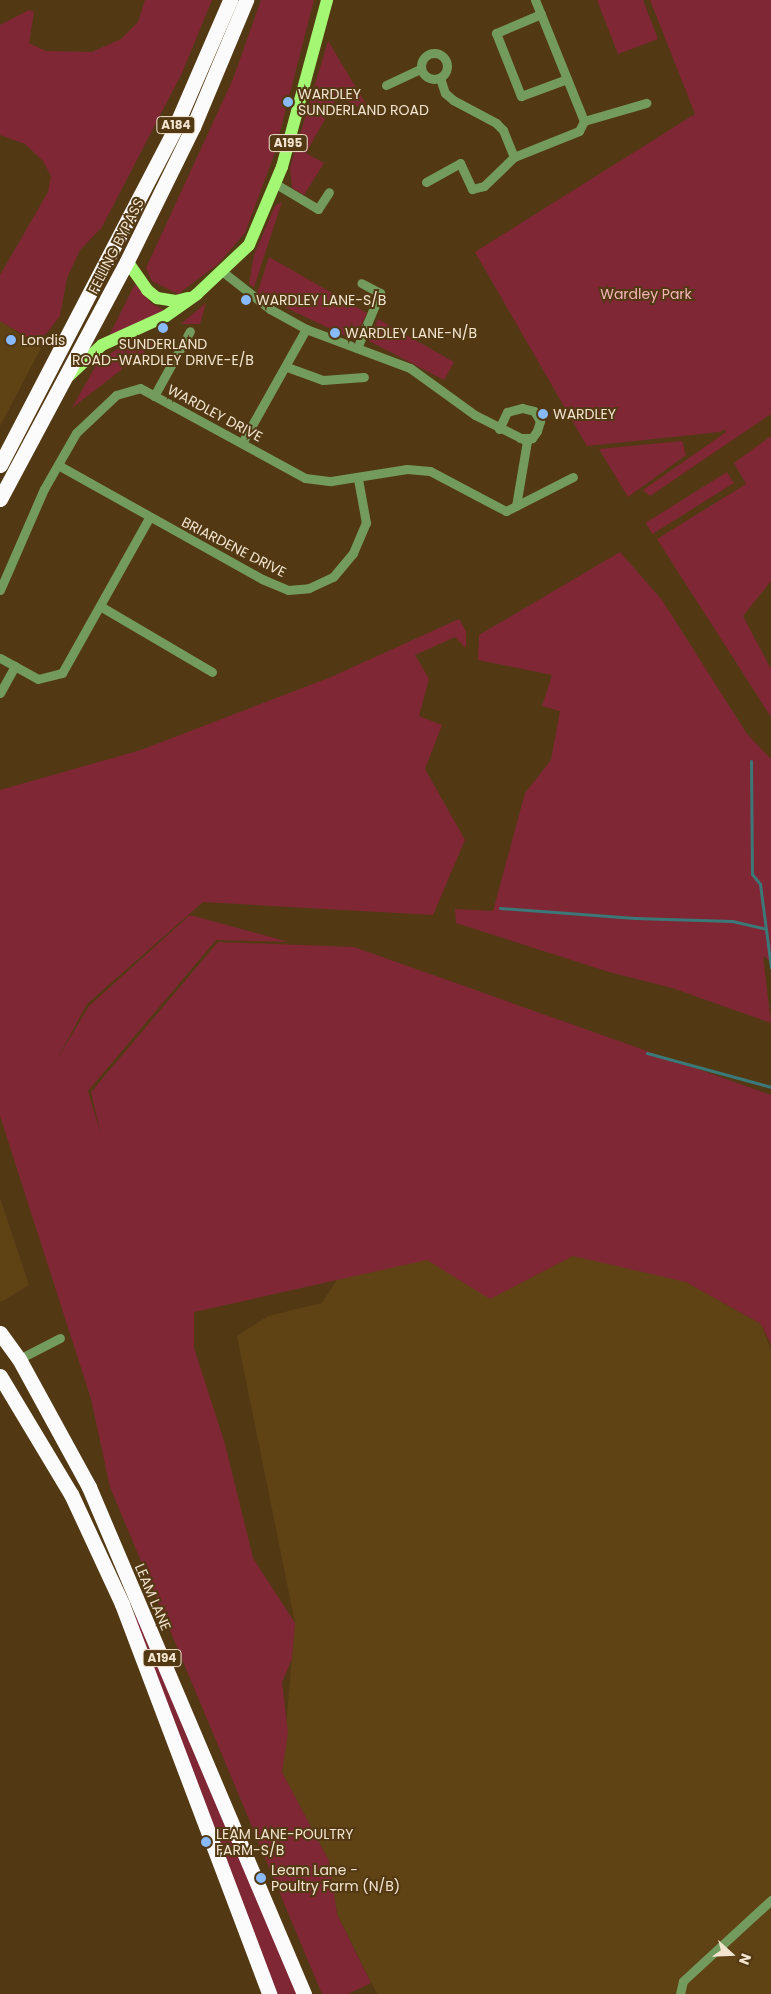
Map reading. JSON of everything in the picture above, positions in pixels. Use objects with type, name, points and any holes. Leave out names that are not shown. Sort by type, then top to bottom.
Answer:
[{"type":"highway","name":"FELLING BYPASS","points":[[0,465],[174,132],[230,0]]},
{"type":"highway","name":"FELLING BYPASS","points":[[0,499],[127,261],[197,119],[246,0]]},
{"type":"highway","name":"LEAM LANE","points":[[0,1333],[19,1359],[89,1487],[304,1994]]},
{"type":"highway","name":"A194","points":[[0,1376],[71,1494],[122,1604],[269,1994]]},
{"type":"main road","name":"A195","points":[[62,383],[102,345],[166,316],[223,272],[249,245],[276,184],[327,0]]},
{"type":"main road","points":[[127,261],[147,290],[157,298],[176,301],[190,298]]},
{"type":"street","points":[[535,0],[584,121]]},
{"type":"street","points":[[541,14],[496,33],[521,96],[567,79]]},
{"type":"street","points":[[421,70],[425,56],[439,54],[446,66],[440,78],[445,93],[453,100],[496,122],[503,130],[514,157]]},
{"type":"street","points":[[421,70],[428,77],[440,78]]},
{"type":"street","points":[[386,85],[421,70]]},
{"type":"street","points":[[426,182],[460,163],[472,189],[484,186],[514,157],[572,136],[579,131],[584,121],[646,103]]},
{"type":"street","points":[[276,184],[318,209],[329,192]]},
{"type":"street","points":[[223,272],[270,310],[306,328],[410,368],[499,429],[526,441],[516,506]]},
{"type":"street","points":[[357,348],[380,293],[361,283]]},
{"type":"street","points":[[242,443],[306,328]]},
{"type":"street","points":[[154,396],[190,331]]},
{"type":"street","points":[[286,367],[322,380],[364,377]]},
{"type":"street","name":"WARDLEY DRIVE","points":[[0,590],[58,465],[76,433],[116,395],[140,388],[304,478],[331,481],[358,479],[407,469],[430,472],[506,511],[516,506]]},
{"type":"street","points":[[499,429],[507,412],[522,408],[534,412],[540,421],[537,431],[532,438],[519,438]]},
{"type":"street","name":"BRIARDENE DRIVE","points":[[58,465],[149,518],[262,579],[288,590],[309,588],[332,578],[354,553],[366,523],[358,479]]},
{"type":"street","points":[[516,506],[572,477]]},
{"type":"street","points":[[0,658],[38,679],[62,673],[149,518]]},
{"type":"street","points":[[100,606],[212,672]]},
{"type":"street","points":[[0,693],[15,666]]},
{"type":"street","points":[[19,1359],[60,1338]]},
{"type":"street","points":[[680,1994],[683,1981],[771,1900]]},
{"type":"shaded area","points":[[0,321],[41,348],[0,426]]},
{"type":"shaded area","points":[[0,1198],[29,1285],[1,1302],[0,1300]]},
{"type":"shaded area","points":[[503,1202],[686,1282],[761,1324],[771,1350],[771,1994],[377,1994],[337,1914],[329,1861],[282,1772],[295,1623],[237,1336],[268,1316],[322,1303],[368,1232]]},
{"type":"green space","points":[[145,0],[212,0],[182,73],[102,227],[80,250],[67,278],[60,316],[47,333],[36,340],[25,336],[0,321],[0,275],[48,192],[51,176],[43,161],[25,144],[0,135],[0,25],[29,10],[34,12],[29,43],[46,51],[92,52],[121,39],[138,22]]},
{"type":"green space","points":[[261,0],[314,0],[274,155],[245,233],[218,264],[178,294],[152,281],[146,268],[233,79]]},
{"type":"green space","points":[[597,0],[643,0],[658,39],[618,54]]},
{"type":"green space","name":"Wardley Park","points":[[650,0],[771,0],[771,414],[650,496],[643,490],[726,432],[725,429],[720,432],[587,446],[475,252],[695,114]]},
{"type":"green space","points":[[328,41],[372,114],[338,96],[306,153],[324,163],[304,195],[292,188],[290,168]]},
{"type":"green space","points":[[282,202],[254,287],[249,284],[254,255],[275,206]]},
{"type":"green space","points":[[269,257],[367,313],[354,340],[257,294]]},
{"type":"green space","points":[[135,284],[152,304],[166,311],[109,336]]},
{"type":"green space","points":[[206,303],[200,324],[181,324]]},
{"type":"green space","points":[[378,319],[454,362],[444,380],[369,341]]},
{"type":"green space","points":[[141,342],[156,343],[72,408],[99,360],[123,346]]},
{"type":"green space","points":[[771,436],[771,581],[743,616],[771,669],[771,717],[657,539],[746,484],[734,463]]},
{"type":"green space","points":[[682,441],[686,455],[628,497],[599,449]]},
{"type":"green space","points":[[727,472],[734,483],[652,534],[646,523]]},
{"type":"green space","points":[[620,552],[662,600],[747,734],[771,759],[771,962],[763,956],[771,1023],[672,988],[609,972],[456,923],[455,909],[493,911],[525,793],[551,760],[560,711],[542,706],[552,675],[478,660],[479,635]]},
{"type":"green space","points":[[459,619],[466,631],[466,648],[455,637],[415,655],[429,679],[419,716],[442,725],[425,769],[465,840],[433,915],[203,902],[87,1004],[56,1061],[89,1006],[190,915],[289,942],[216,940],[88,1091],[101,1135],[91,1092],[218,942],[354,947],[771,1095],[771,1345],[761,1324],[686,1282],[573,1256],[490,1299],[427,1260],[194,1312],[194,1348],[225,1444],[253,1558],[295,1623],[292,1659],[282,1682],[288,1733],[282,1772],[329,1861],[337,1914],[371,1983],[348,1994],[322,1994],[110,1487],[91,1399],[0,1116],[0,790],[141,750],[331,677]]},
{"type":"green space","points":[[137,1615],[297,1994],[275,1994],[133,1616]]},
{"type":"waterway","points":[[751,761],[752,874],[760,884],[771,967]]},
{"type":"waterway","points":[[500,908],[635,918],[732,921],[766,929]]},
{"type":"waterway","points":[[647,1053],[771,1087]]},
{"type":"place","name":"WARDLEY SUNDERLAND ROAD","points":[[288,102]]},
{"type":"place","name":"WARDLEY LANE-S/B","points":[[246,300]]},
{"type":"place","name":"SUNDERLAND ROAD-WARDLEY DRIVE-E/B","points":[[163,328]]},
{"type":"place","name":"WARDLEY LANE-N/B","points":[[335,333]]},
{"type":"place","name":"Londis","points":[[11,340]]},
{"type":"place","name":"WARDLEY","points":[[543,414]]},
{"type":"place","name":"LEAM LANE-POULTRY FARM-S/B","points":[[206,1842]]},
{"type":"place","name":"Leam Lane - Poultry Farm (N/B)","points":[[261,1878]]}]
